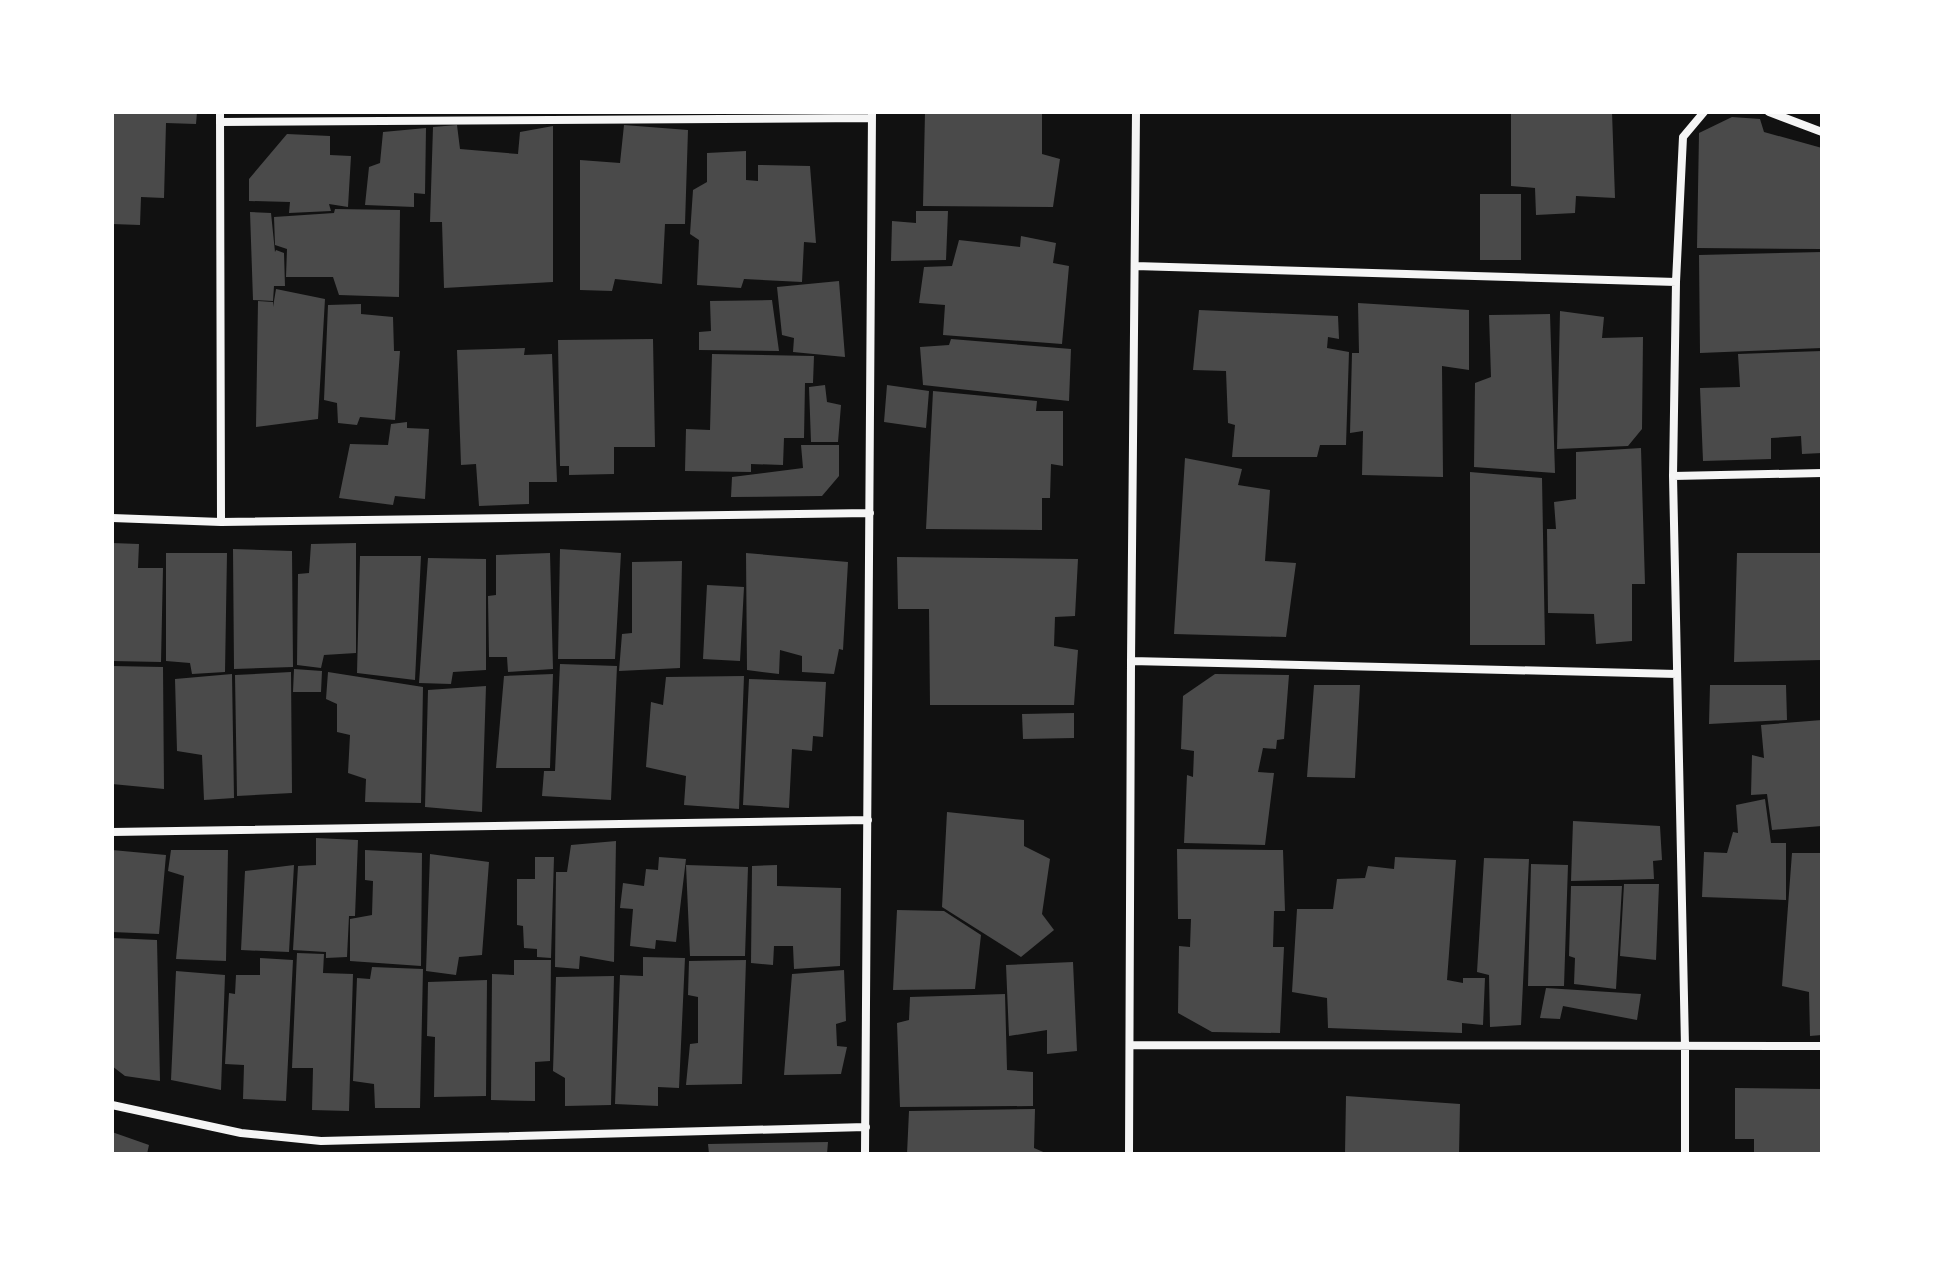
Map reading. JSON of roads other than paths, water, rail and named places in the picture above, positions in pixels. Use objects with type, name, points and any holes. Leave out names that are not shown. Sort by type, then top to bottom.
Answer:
[{"type":"street","points":[[1129,1154],[1136,112]]},
{"type":"street","points":[[1685,1154],[1673,476],[1676,282],[1683,137],[1704,112]]},
{"type":"street","points":[[1769,112],[1822,132]]},
{"type":"street","points":[[221,522],[220,117],[872,115],[865,1154]]},
{"type":"street","points":[[1135,266],[1676,282]]},
{"type":"street","points":[[1673,476],[1822,473]]},
{"type":"street","points":[[112,518],[221,522],[870,513]]},
{"type":"street","points":[[1131,661],[1677,674]]},
{"type":"street","points":[[112,832],[868,820]]},
{"type":"street","points":[[1130,1045],[1822,1046]]},
{"type":"street","points":[[112,1105],[241,1133],[321,1141],[866,1127]]}]
